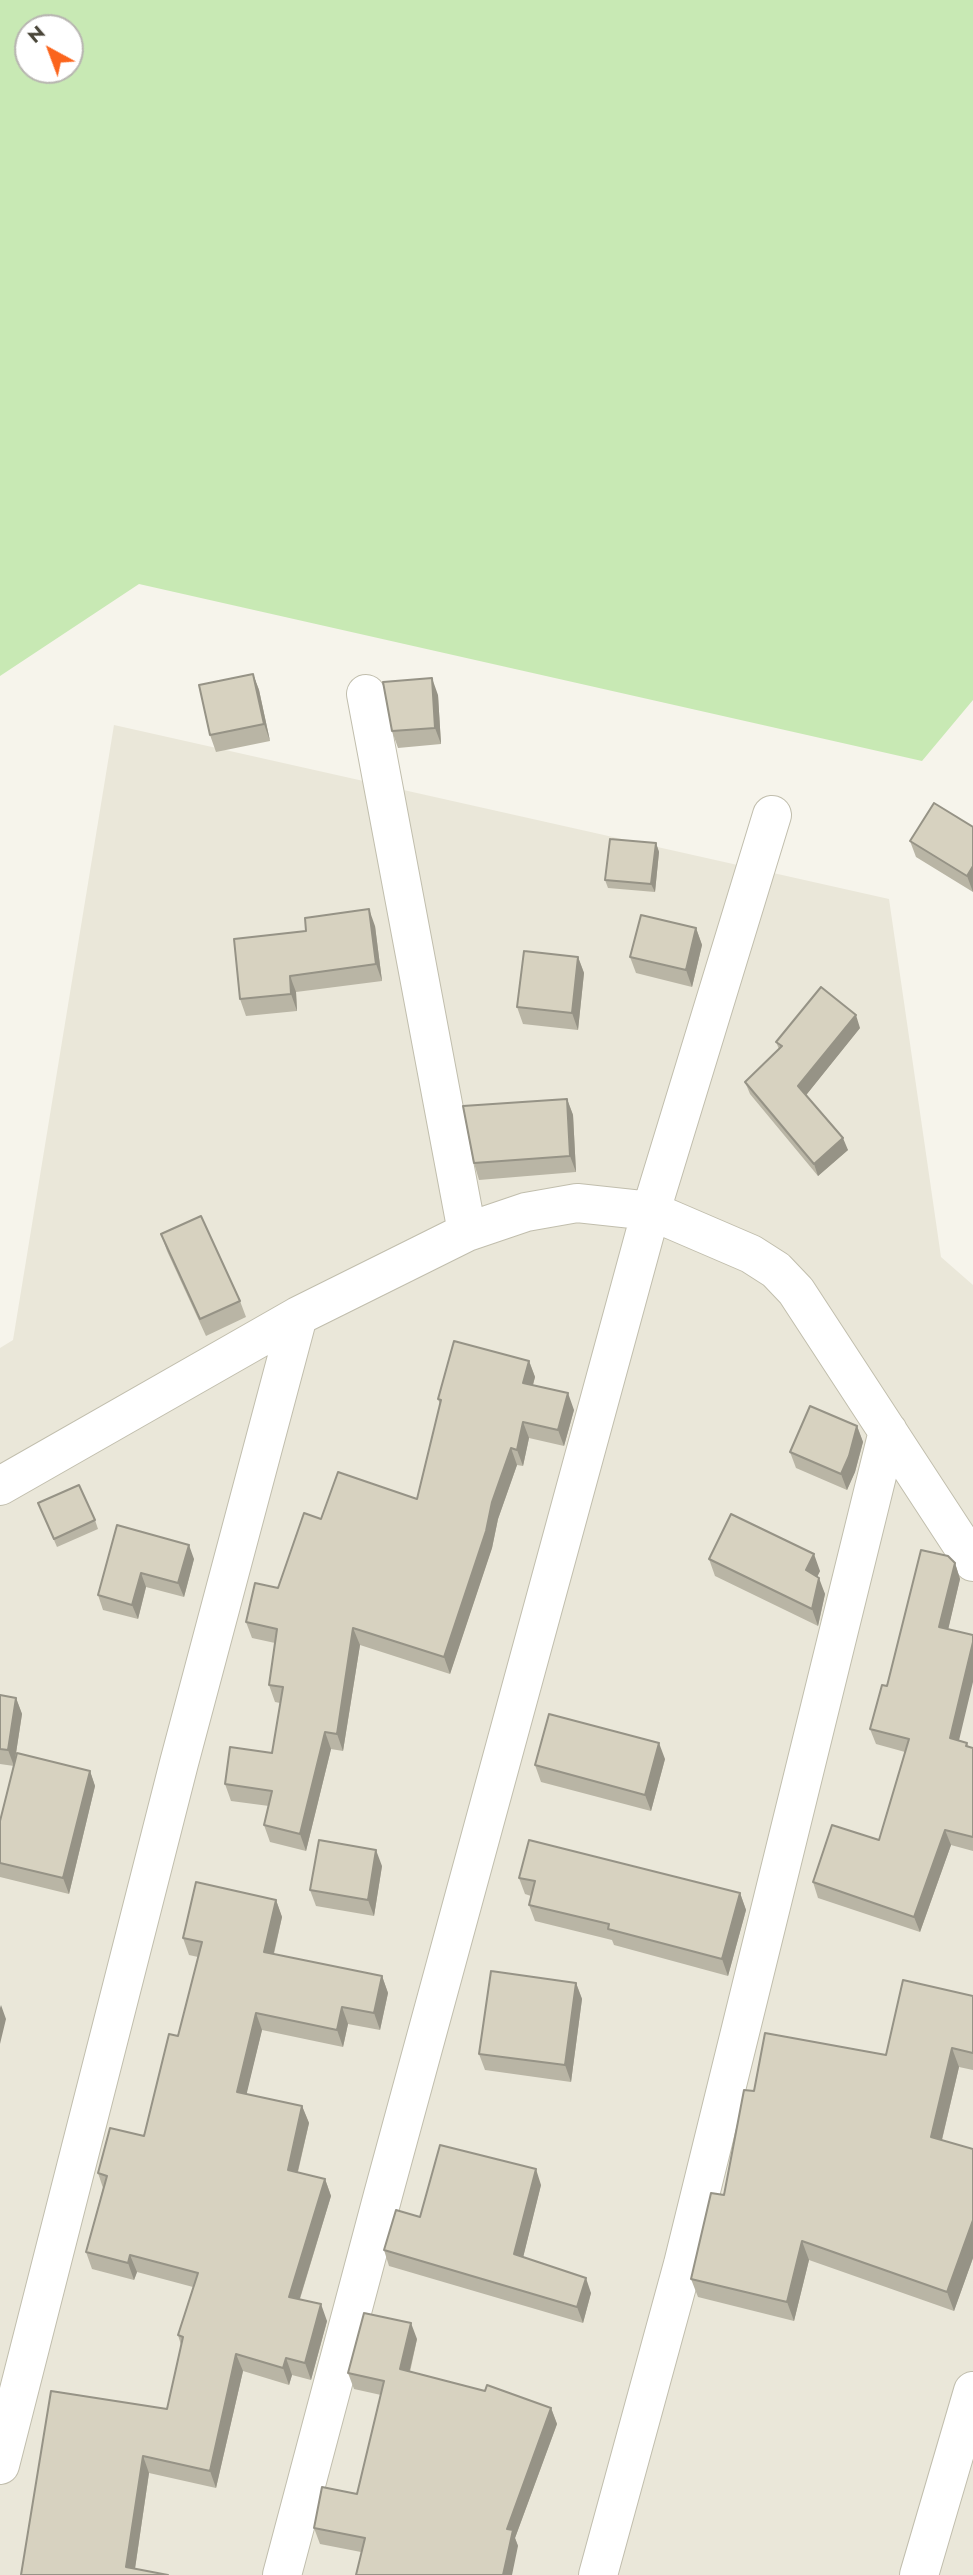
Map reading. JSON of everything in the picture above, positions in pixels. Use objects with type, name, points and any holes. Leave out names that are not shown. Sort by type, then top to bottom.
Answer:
[{"type":"street","points":[[366,694],[467,1232]]},
{"type":"street","points":[[282,2575],[651,1211],[772,815]]},
{"type":"street","points":[[0,1486],[298,1316],[467,1232],[526,1212],[577,1203],[651,1211],[751,1254],[776,1270],[796,1291],[973,1562]]},
{"type":"street","points":[[0,2465],[183,1750],[298,1316]]},
{"type":"street","points":[[598,2575],[683,2264],[888,1431]]},
{"type":"street","points":[[919,2575],[973,2391]]},
{"type":"shaded area","points":[[114,725],[889,899],[941,1257],[973,1285],[973,2575],[0,2575],[0,1348],[13,1340]]},
{"type":"green space","points":[[0,0],[973,0],[973,700],[922,761],[139,584],[0,676]]},
{"type":"building","points":[[253,674],[264,724],[210,735],[199,685]]},
{"type":"building","points":[[432,678],[435,728],[392,731],[383,682]]},
{"type":"building","points":[[934,803],[973,827],[973,866],[967,876],[910,841]]},
{"type":"building","points":[[610,839],[656,843],[651,884],[605,880]]},
{"type":"building","points":[[369,909],[376,964],[290,976],[291,994],[240,999],[234,939],[306,931],[305,918]]},
{"type":"building","points":[[641,915],[696,928],[686,970],[630,957]]},
{"type":"building","points":[[524,951],[578,957],[572,1013],[517,1007]]},
{"type":"building","points":[[821,987],[856,1015],[798,1086],[843,1138],[814,1164],[745,1082],[782,1046],[776,1042]]},
{"type":"building","points":[[567,1099],[570,1156],[474,1163],[463,1106]]},
{"type":"building","points":[[201,1216],[240,1301],[200,1319],[161,1234]]},
{"type":"building","points":[[454,1341],[529,1361],[523,1383],[568,1393],[558,1430],[523,1422],[517,1450],[511,1448],[492,1502],[486,1531],[444,1657],[353,1628],[337,1734],[325,1732],[300,1834],[264,1825],[272,1791],[225,1784],[230,1747],[272,1753],[283,1687],[269,1685],[277,1629],[246,1622],[255,1583],[278,1588],[304,1513],[321,1519],[338,1472],[417,1499],[441,1400],[438,1399]]},
{"type":"building","points":[[810,1406],[857,1426],[841,1474],[790,1452]]},
{"type":"building","points":[[79,1485],[95,1520],[54,1539],[38,1503]]},
{"type":"building","points":[[731,1514],[814,1554],[806,1570],[819,1578],[812,1609],[709,1559]]},
{"type":"building","points":[[117,1525],[189,1545],[178,1583],[141,1573],[132,1605],[98,1595]]},
{"type":"building","points":[[921,1550],[948,1556],[955,1563],[939,1627],[973,1635],[950,1738],[967,1743],[966,1746],[973,1748],[973,1837],[945,1830],[914,1917],[813,1882],[832,1825],[879,1840],[909,1739],[870,1729],[882,1685],[887,1686]]},
{"type":"building","points":[[0,1695],[16,1698],[8,1750],[0,1749]]},
{"type":"building","points":[[549,1714],[659,1743],[645,1795],[535,1765]]},
{"type":"building","points":[[17,1753],[90,1771],[63,1878],[0,1863],[0,1821]]},
{"type":"building","points":[[319,1840],[376,1850],[368,1900],[310,1890]]},
{"type":"building","points":[[529,1840],[740,1893],[722,1959],[608,1929],[609,1924],[529,1905],[535,1881],[519,1878]]},
{"type":"building","points":[[196,1882],[276,1900],[264,1952],[382,1976],[374,2013],[342,2007],[337,2030],[256,2013],[237,2092],[302,2106],[288,2170],[325,2179],[289,2297],[321,2304],[305,2363],[286,2358],[283,2368],[236,2354],[210,2471],[143,2456],[126,2567],[168,2575],[21,2575],[51,2391],[167,2409],[183,2337],[178,2335],[198,2273],[130,2255],[128,2263],[86,2252],[107,2176],[98,2173],[110,2128],[144,2136],[169,2034],[178,2036],[202,1942],[183,1938]]},
{"type":"building","points":[[491,1971],[576,1983],[565,2065],[479,2054]]},
{"type":"building","points":[[903,1980],[973,1996],[973,2053],[952,2048],[931,2137],[973,2149],[973,2220],[947,2292],[802,2241],[787,2302],[691,2279],[711,2193],[724,2195],[744,2090],[754,2091],[765,2033],[886,2055]]},
{"type":"building","points":[[440,2145],[536,2169],[514,2254],[586,2278],[577,2307],[384,2250],[396,2210],[420,2217]]},
{"type":"building","points":[[364,2313],[411,2323],[400,2369],[485,2391],[487,2385],[551,2408],[507,2529],[513,2530],[503,2575],[356,2575],[365,2538],[314,2528],[322,2487],[357,2494],[384,2381],[348,2373]]}]
